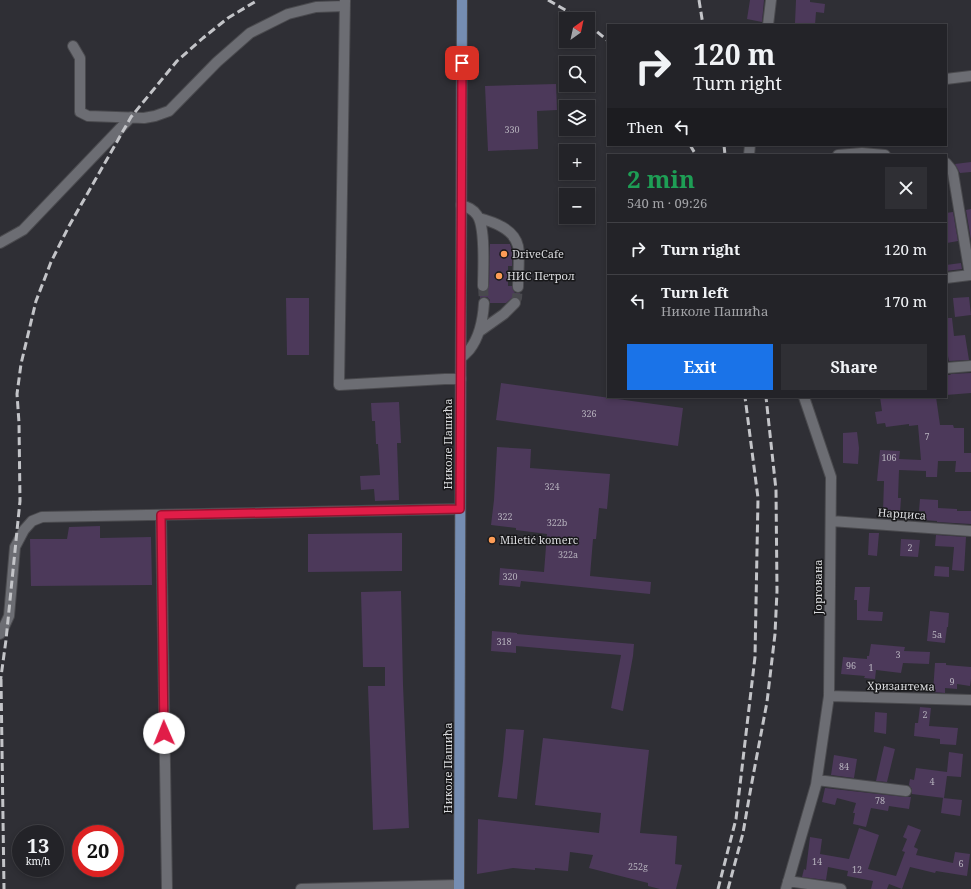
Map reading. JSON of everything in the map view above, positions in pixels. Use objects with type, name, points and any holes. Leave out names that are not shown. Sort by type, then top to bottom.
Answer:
[{"type":"main road","name":"Николе Пашића","points":[[459,887],[462,0]]},
{"type":"street","points":[[768,24],[771,0]]},
{"type":"street","points":[[73,46],[80,58],[80,112],[88,116],[144,118],[169,111],[217,62],[250,33],[288,14],[316,7],[345,3],[339,385],[461,379]]},
{"type":"street","points":[[947,79],[971,76]]},
{"type":"street","points":[[0,243],[23,230],[131,117]]},
{"type":"street","points":[[850,154],[874,154]]},
{"type":"street","points":[[947,164],[953,173],[970,275],[947,278]]},
{"type":"street","points":[[461,205],[471,209],[479,218],[483,237],[483,286]]},
{"type":"street","points":[[479,218],[498,225],[507,231],[517,243],[519,252],[518,286]]},
{"type":"street","points":[[461,358],[470,350],[475,342],[480,330],[484,313],[484,303]]},
{"type":"street","points":[[480,330],[504,314],[515,303]]},
{"type":"street","points":[[947,368],[971,366]]},
{"type":"street","name":"Јоргована","points":[[787,885],[816,785],[829,696],[831,477],[804,398]]},
{"type":"street","points":[[0,634],[9,616],[16,547],[24,530],[32,521],[42,517],[460,509]]},
{"type":"street","points":[[161,515],[167,889]]},
{"type":"street","name":"Нарциса","points":[[831,521],[971,531]]},
{"type":"street","name":"Хризантема","points":[[829,696],[971,700]]},
{"type":"street","points":[[817,780],[906,791]]},
{"type":"street","points":[[787,885],[841,889]]},
{"type":"street","points":[[301,889],[459,887]]},
{"type":"building","points":[[750,0],[764,0],[762,22],[747,19]]},
{"type":"building","points":[[796,0],[810,0],[810,2],[825,4],[824,13],[816,12],[815,24],[795,23]]},
{"type":"building","points":[[556,84],[557,110],[537,111],[538,149],[488,151],[485,86]]},
{"type":"building","points":[[971,162],[971,172],[960,173],[955,164]]},
{"type":"building","points":[[971,209],[971,240],[966,210]]},
{"type":"building","points":[[953,212],[958,241],[947,243],[947,213]]},
{"type":"building","name":"НИС Петрол","points":[[490,244],[510,244],[512,251],[512,266],[508,266],[508,286],[512,286],[515,293],[520,293],[520,298],[513,297],[506,303],[490,303],[490,300],[487,297],[480,298],[480,292],[486,291],[489,286]]},
{"type":"building","points":[[961,263],[962,269],[947,271],[947,265]]},
{"type":"building","points":[[969,297],[971,315],[955,317],[953,298]]},
{"type":"building","points":[[286,298],[309,298],[309,355],[287,355]]},
{"type":"building","points":[[947,318],[952,318],[954,336],[965,335],[969,360],[949,361],[947,351]]},
{"type":"building","points":[[971,373],[971,393],[947,395],[947,375],[951,375],[950,374]]},
{"type":"building","points":[[501,383],[683,408],[678,446],[496,420]]},
{"type":"building","points":[[880,398],[936,398],[940,425],[953,425],[954,428],[964,428],[964,453],[971,453],[971,472],[955,472],[956,461],[938,461],[937,477],[926,477],[926,471],[899,470],[898,498],[901,498],[900,513],[883,512],[884,481],[877,481],[880,450],[900,451],[899,459],[921,460],[918,425],[909,426],[909,424],[886,427],[885,423],[877,424],[875,412],[882,411]]},
{"type":"building","points":[[399,402],[401,443],[397,443],[399,500],[375,501],[374,489],[361,490],[360,476],[380,475],[378,444],[376,444],[375,421],[372,421],[371,403]]},
{"type":"building","points":[[857,432],[859,448],[858,464],[843,463],[843,433]]},
{"type":"building","points":[[497,447],[531,449],[530,468],[610,474],[607,509],[599,508],[596,539],[593,539],[590,576],[651,582],[650,594],[521,581],[520,587],[499,585],[500,568],[544,572],[547,534],[491,525]]},
{"type":"building","points":[[920,499],[938,500],[938,508],[957,509],[957,511],[971,511],[971,524],[924,520],[925,511],[919,511]]},
{"type":"building","points":[[100,526],[100,538],[151,537],[152,585],[31,586],[30,539],[67,539],[69,527]]},
{"type":"building","points":[[402,533],[402,571],[308,572],[308,534]]},
{"type":"building","points":[[869,533],[879,533],[877,556],[868,555]]},
{"type":"building","points":[[936,535],[966,537],[964,571],[952,570],[954,547],[935,546]]},
{"type":"building","points":[[901,539],[920,540],[918,557],[900,556]]},
{"type":"building","points":[[935,566],[949,567],[949,577],[934,576]]},
{"type":"building","points":[[855,587],[870,587],[868,611],[883,612],[882,621],[857,620],[857,600],[854,600]]},
{"type":"building","points":[[401,591],[409,828],[373,830],[368,686],[385,686],[385,667],[363,667],[361,592]]},
{"type":"building","points":[[930,611],[949,613],[945,643],[927,641]]},
{"type":"building","points":[[492,631],[634,644],[623,711],[611,708],[621,655],[516,646],[516,653],[491,651]]},
{"type":"building","points":[[871,644],[905,647],[904,651],[930,652],[929,664],[903,663],[901,673],[876,670],[875,679],[864,678],[865,676],[841,674],[843,657],[867,659]]},
{"type":"building","points":[[935,663],[946,663],[946,665],[971,667],[970,686],[957,684],[957,689],[945,688],[945,693],[933,692]]},
{"type":"building","points":[[920,707],[931,708],[929,726],[958,728],[956,745],[940,744],[940,739],[914,736],[915,723],[918,723]]},
{"type":"building","points":[[875,712],[887,713],[886,734],[874,732]]},
{"type":"building","points":[[506,729],[524,730],[517,799],[498,797]]},
{"type":"building","points":[[543,738],[649,750],[640,833],[677,836],[675,864],[682,865],[676,889],[660,889],[648,886],[648,883],[589,868],[593,855],[570,852],[568,871],[513,868],[477,874],[478,819],[599,833],[601,813],[535,805]]},
{"type":"building","points":[[884,746],[895,749],[887,782],[876,781]]},
{"type":"building","points":[[949,752],[963,754],[961,777],[947,776],[944,798],[912,794],[912,789],[909,785],[910,779],[914,780],[916,768],[947,772]]},
{"type":"building","points":[[834,755],[857,759],[854,778],[831,775]]},
{"type":"building","points":[[825,788],[911,797],[909,809],[889,806],[888,811],[871,808],[866,827],[853,824],[855,813],[853,813],[856,803],[837,798],[835,805],[822,802]]},
{"type":"building","points":[[943,798],[962,800],[960,816],[941,813]]},
{"type":"building","points":[[908,825],[921,830],[914,847],[918,849],[916,855],[953,863],[955,852],[970,854],[967,876],[936,871],[935,873],[910,867],[902,889],[889,884],[887,889],[871,889],[873,881],[847,876],[848,871],[828,867],[826,880],[802,877],[804,869],[806,870],[810,837],[822,839],[820,854],[849,859],[859,828],[879,835],[868,869],[896,876],[905,852],[902,851],[907,839],[903,837]]},
{"type":"tunnel","points":[[483,286],[484,303]]},
{"type":"tunnel","points":[[515,303],[518,287]]},
{"type":"railway","points":[[0,684],[20,501],[17,394],[21,364],[36,301],[51,262],[69,226],[131,117],[177,61],[228,18],[258,0]]},
{"type":"railway","points":[[548,0],[569,12]]},
{"type":"railway","points":[[699,0],[703,24]]},
{"type":"railway","points":[[595,30],[607,40]]},
{"type":"railway","points":[[691,146],[695,154]]},
{"type":"railway","points":[[724,146],[725,154]]},
{"type":"railway","points":[[718,889],[736,819],[755,657],[758,498],[745,398]]},
{"type":"railway","points":[[728,889],[743,833],[767,702],[775,634],[777,591],[776,490],[766,398]]},
{"type":"railway","points":[[1,679],[4,889]]},
{"type":"place","name":"DriveCafe","points":[[504,254]]},
{"type":"place","name":"НИС Петрол","points":[[499,276]]},
{"type":"place","name":"Miletić komerc","points":[[492,540]]},
{"type":"route","points":[[164,733],[161,515],[460,509],[462,63]]}]
